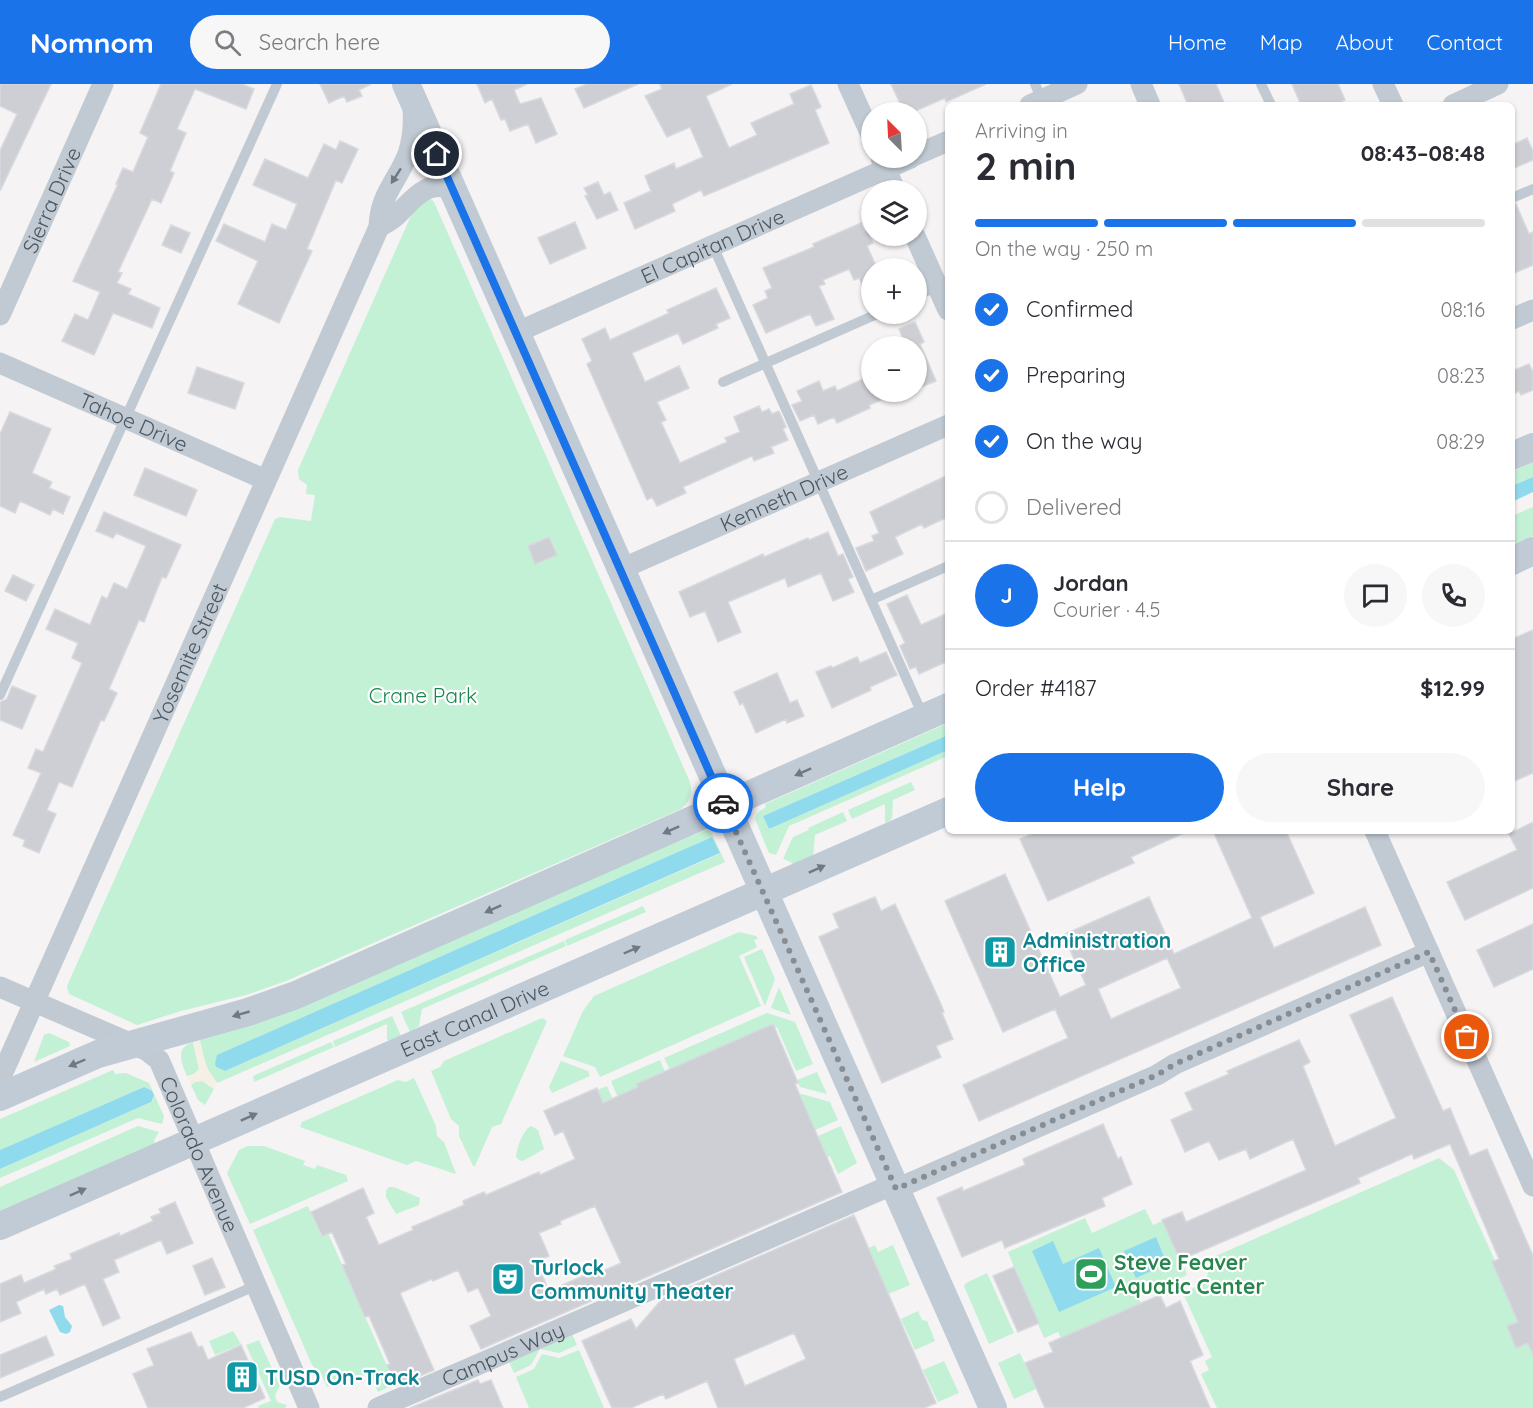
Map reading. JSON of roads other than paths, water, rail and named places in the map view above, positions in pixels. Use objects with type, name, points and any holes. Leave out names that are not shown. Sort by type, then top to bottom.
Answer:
[{"type":"main road","points":[[410,92],[993,1408]]},
{"type":"main road","points":[[1515,455],[1533,447]]},
{"type":"main road","points":[[1515,560],[1533,551]]},
{"type":"main road","points":[[0,1097],[98,1054],[279,1002],[936,713]]},
{"type":"main road","name":"East Canal Drive","points":[[0,1227],[945,812]]},
{"type":"street","name":"Sierra Drive","points":[[0,315],[103,84]]},
{"type":"street","points":[[848,84],[861,113]]},
{"type":"street","points":[[1035,96],[1077,84]]},
{"type":"street","points":[[1141,84],[1149,102]]},
{"type":"street","points":[[1383,84],[1392,102]]},
{"type":"street","points":[[1459,102],[1498,84]]},
{"type":"street","name":"Yosemite Street","points":[[0,1079],[379,227],[380,210],[390,184],[409,151],[414,128],[410,92]]},
{"type":"street","points":[[927,150],[945,142]]},
{"type":"street","name":"El Capitan Drive","points":[[515,333],[713,246],[873,168]]},
{"type":"street","name":"Yosemite Street","points":[[379,227],[399,213],[405,205],[423,191],[439,186],[453,190]]},
{"type":"street","points":[[920,246],[945,303]]},
{"type":"street","points":[[1515,318],[1533,310]]},
{"type":"street","name":"Tahoe Drive","points":[[0,363],[266,480]]},
{"type":"street","name":"Kenneth Drive","points":[[621,569],[945,426]]},
{"type":"street","points":[[1376,834],[1533,1186]]},
{"type":"street","name":"Campus Way","points":[[378,1408],[1157,1075],[1175,1064],[1429,952]]},
{"type":"street","name":"Colorado Avenue","points":[[0,987],[151,1053],[162,1064],[309,1408]]},
{"type":"lane","points":[[0,695],[277,84]]},
{"type":"lane","points":[[1261,84],[1270,102]]},
{"type":"lane","points":[[1515,197],[1533,189]]},
{"type":"lane","points":[[713,246],[871,600],[936,713]]},
{"type":"lane","points":[[927,291],[938,286]]},
{"type":"lane","points":[[723,382],[861,321]]},
{"type":"lane","points":[[871,600],[945,567]]},
{"type":"lane","points":[[0,1397],[257,1285]]},
{"type":"water","points":[[1533,477],[1533,492],[1515,501],[1515,485]]},
{"type":"water","points":[[945,736],[945,751],[769,829],[763,816]]},
{"type":"water","points":[[712,837],[720,853],[225,1071],[216,1067],[217,1055]]},
{"type":"water","points":[[144,1087],[152,1091],[154,1095],[151,1102],[0,1169],[0,1150]]},
{"type":"water","points":[[1156,1237],[1167,1264],[1136,1278],[1124,1251]]},
{"type":"water","points":[[1053,1241],[1063,1264],[1099,1248],[1116,1287],[1059,1312],[1032,1251]]},
{"type":"water","points":[[59,1305],[63,1306],[65,1317],[72,1326],[70,1332],[66,1334],[60,1332],[49,1310]]},
{"type":"place","name":"Administration Office","points":[[1000,952]]},
{"type":"place","name":"Steve Feaver Aquatic Center","points":[[1091,1274]]},
{"type":"place","name":"Turlock Community Theater","points":[[508,1279]]},
{"type":"place","name":"TUSD On-Track","points":[[242,1377]]},
{"type":"park label","name":"Crane Park","points":[[423,695]]}]
